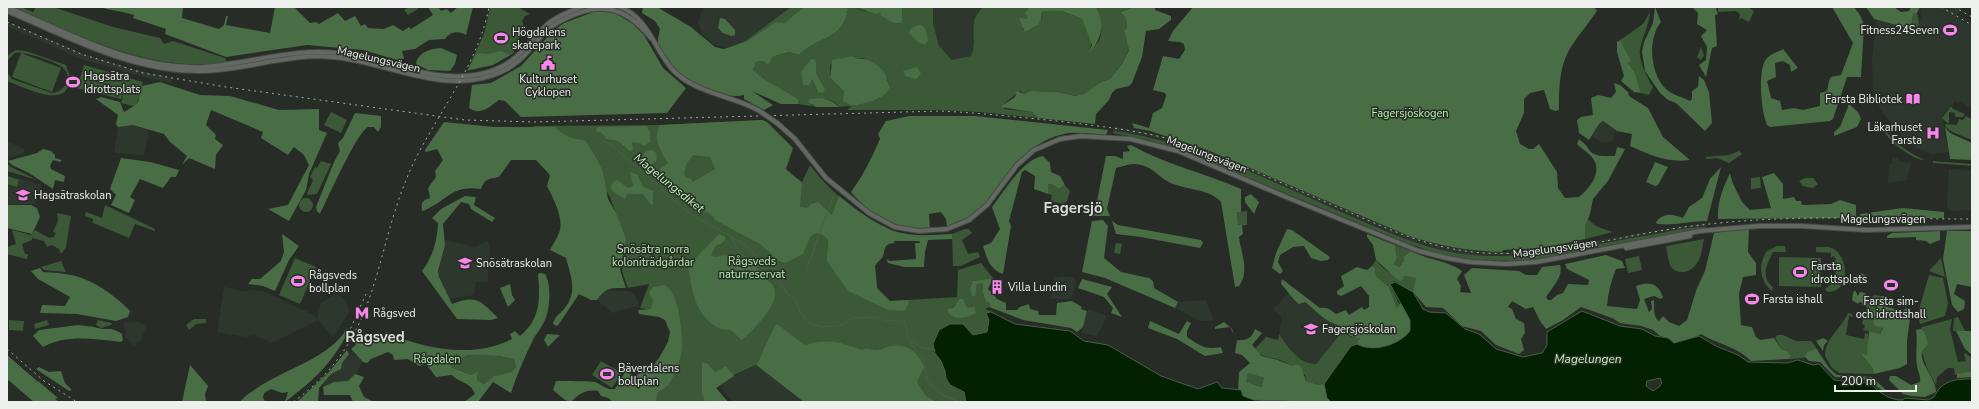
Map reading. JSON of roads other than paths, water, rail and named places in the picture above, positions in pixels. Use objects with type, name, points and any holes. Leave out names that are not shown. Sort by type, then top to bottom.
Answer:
[{"type":"main road","name":"Magelungsvägen","points":[[7,7],[117,53],[145,61],[169,65],[187,67],[222,65],[291,53],[325,52],[367,58],[419,73],[464,76],[483,74],[506,65],[519,56],[554,19],[582,7]]},
{"type":"main road","name":"Magelungsvägen","points":[[620,7],[629,11],[641,21],[669,66],[686,81],[697,87],[735,99],[758,110],[777,123],[795,139],[818,170],[834,185],[881,221],[895,227],[910,230],[929,231],[947,229],[969,220],[987,205],[1017,165],[1026,157],[1051,142],[1071,136],[1131,140],[1178,151],[1310,207],[1419,250],[1447,258],[1480,263],[1521,263],[1554,260],[1608,249],[1660,241],[1700,231],[1774,226],[1867,230],[1972,227]]},
{"type":"main road","name":"Magelungsvägen","points":[[7,11],[113,56],[144,65],[189,70],[223,70],[279,59],[319,56],[350,59],[423,78],[475,80],[494,75],[512,67],[524,57],[554,25],[570,16],[595,8],[622,12],[639,24],[652,39]]},
{"type":"water","name":"Magelungen","points":[[1395,282],[1413,292],[1423,309],[1429,312],[1446,313],[1465,329],[1479,334],[1496,349],[1523,357],[1542,353],[1547,345],[1547,332],[1582,311],[1620,326],[1642,329],[1655,336],[1668,338],[1674,343],[1699,336],[1716,346],[1738,355],[1748,362],[1787,363],[1798,360],[1813,365],[1819,364],[1834,380],[1856,383],[1869,382],[1884,395],[1898,400],[1903,400],[1905,398],[1928,400],[1934,397],[1939,389],[1950,381],[1972,379],[1972,402],[1331,402],[1327,398],[1324,384],[1351,346],[1357,344],[1363,347],[1378,348],[1393,344],[1410,331],[1410,320],[1390,284]],"holes":[[[1660,378],[1662,383],[1653,391],[1646,386],[1647,381]]]},
{"type":"water","points":[[991,312],[1015,324],[1070,331],[1084,341],[1108,345],[1161,376],[1198,389],[1217,382],[1222,388],[1241,390],[1243,396],[1254,400],[1302,402],[966,402],[964,392],[950,385],[946,378],[945,371],[941,361],[935,353],[933,344],[939,330],[950,324],[963,324],[973,335],[987,332],[989,320],[986,313]]},
{"type":"waterway","name":"Magelungsdiket","points":[[599,144],[605,142],[610,144],[689,213],[745,245],[761,260],[772,265],[779,274],[780,282],[786,292],[797,302],[800,312],[809,323],[821,327],[842,325],[853,318],[878,317],[884,320],[904,321],[908,331],[906,338],[921,347],[935,350]]},
{"type":"waterway","points":[[807,268],[833,197]]},
{"type":"waterway","name":"Magelungsdiket","points":[[731,237],[741,254],[748,258],[760,259]]},
{"type":"waterway","name":"Magelungsdiket","points":[[910,342],[923,360],[927,380],[941,394],[959,402]]},
{"type":"railway","points":[[293,402],[323,377],[344,350],[360,322],[381,262],[389,230],[400,197],[413,164],[467,68],[484,28],[489,7]]},
{"type":"railway","points":[[1941,7],[1972,25]]},
{"type":"railway","points":[[1954,7],[1972,17]]},
{"type":"railway","points":[[7,22],[81,54],[143,73],[226,87],[465,120],[535,122],[941,111],[1057,121],[1128,130],[1163,137],[1198,148],[1420,241],[1465,251],[1523,253],[1553,250],[1672,229],[1769,219],[1972,219]]},
{"type":"railway","points":[[348,334],[366,294]]},
{"type":"railway","points":[[7,349],[44,381],[77,402]]},
{"type":"place","name":"Fitness24Seven","points":[[1950,30]]},
{"type":"place","name":"Högdalens skatepark","points":[[501,38]]},
{"type":"place","name":"Kulturhuset Cyklopen","points":[[548,63]]},
{"type":"place","name":"Hagsätra Idrottsplats","points":[[73,82]]},
{"type":"place","name":"Farsta Bibliotek","points":[[1913,99]]},
{"type":"place","name":"Läkarhuset Farsta","points":[[1933,133]]},
{"type":"place","name":"Hagsätraskolan","points":[[23,195]]},
{"type":"place","name":"Snösätraskolan","points":[[465,263]]},
{"type":"place","name":"Farsta idrottsplats","points":[[1800,272]]},
{"type":"place","name":"Rågsveds bollplan","points":[[298,281]]},
{"type":"place","name":"Farsta sim- och idrottshall","points":[[1891,285]]},
{"type":"place","name":"Villa Lundin","points":[[997,287]]},
{"type":"place","name":"Farsta ishall","points":[[1752,299]]},
{"type":"place","name":"Rågsved","points":[[362,313]]},
{"type":"place","name":"Fagersjöskolan","points":[[1311,329]]},
{"type":"place","name":"Bäverdalens bollplan","points":[[607,374]]},
{"type":"district","name":"Fagersjö","points":[[1073,208]]},
{"type":"district","name":"Rågsved","points":[[375,337]]},
{"type":"park label","name":"Fagersjöskogen","points":[[1410,113]]},
{"type":"park label","name":"Snösätra norra koloniträdgårdar","points":[[653,255]]},
{"type":"park label","name":"Rågsveds naturreservat","points":[[752,267]]},
{"type":"park label","name":"Rågdalen","points":[[437,359]]}]
